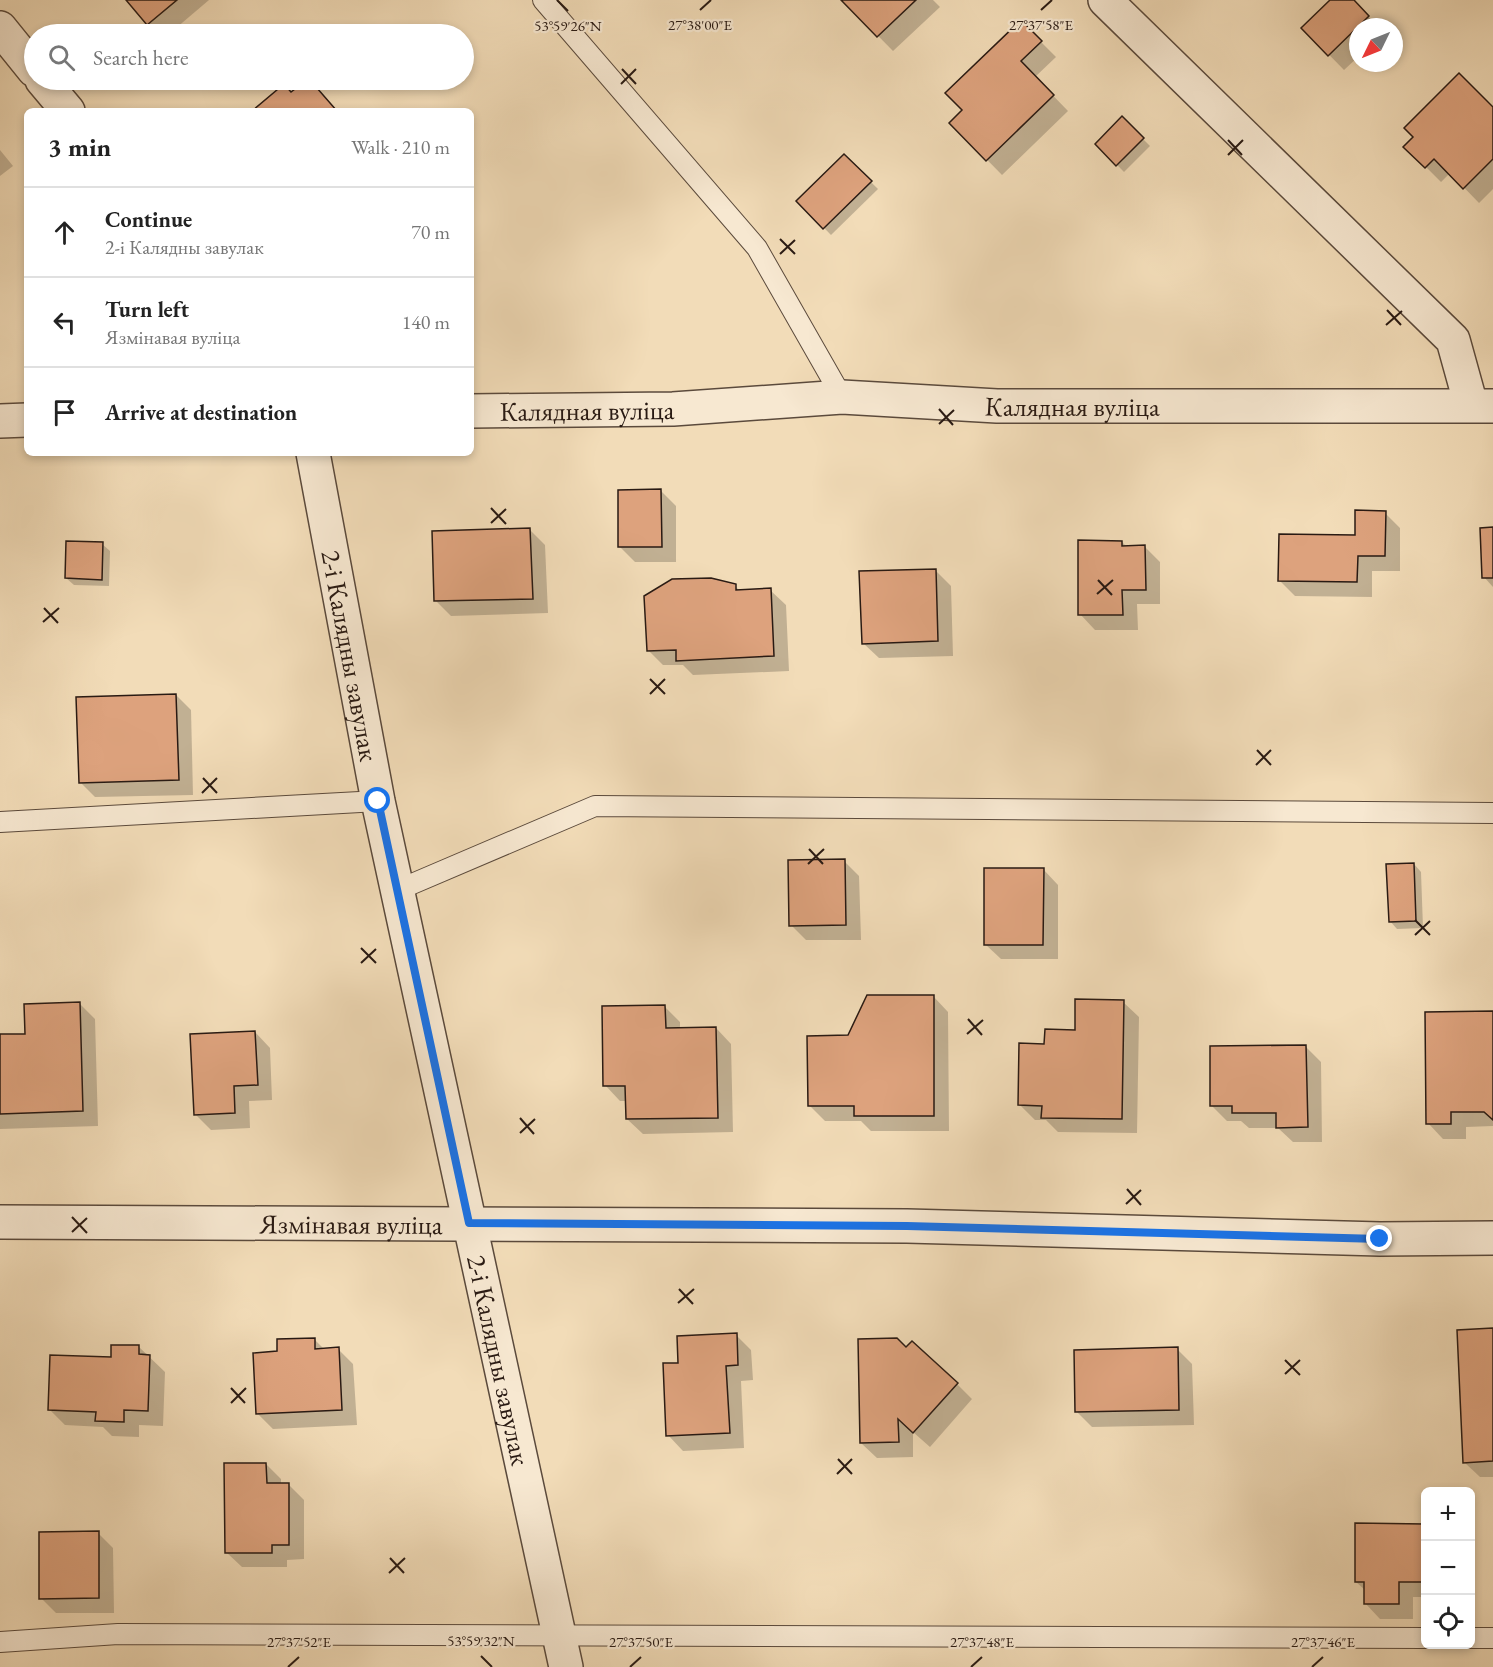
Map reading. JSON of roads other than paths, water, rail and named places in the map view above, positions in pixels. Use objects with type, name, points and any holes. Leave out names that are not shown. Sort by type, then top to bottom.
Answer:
[{"type":"street","points":[[1105,0],[1453,340],[1482,405]]},
{"type":"street","points":[[0,28],[24,58]]},
{"type":"street","points":[[50,90],[65,108]]},
{"type":"street","name":"Калядная вуліца","points":[[474,411],[673,409],[842,397],[997,406],[1482,405]]},
{"type":"street","points":[[0,421],[24,420]]},
{"type":"street","name":"2-і Калядны завулак","points":[[314,456],[378,801],[566,1667]]},
{"type":"street","name":"Язмінавая вуліца","points":[[0,1222],[907,1226],[1380,1239],[1493,1238]]},
{"type":"lane","points":[[543,0],[757,248],[842,397]]},
{"type":"lane","points":[[0,822],[378,801]]},
{"type":"lane","points":[[398,890],[595,806],[1493,813]]},
{"type":"lane","points":[[0,1642],[118,1634],[1421,1638]]},
{"type":"lane","points":[[1475,1638],[1493,1638]]}]
